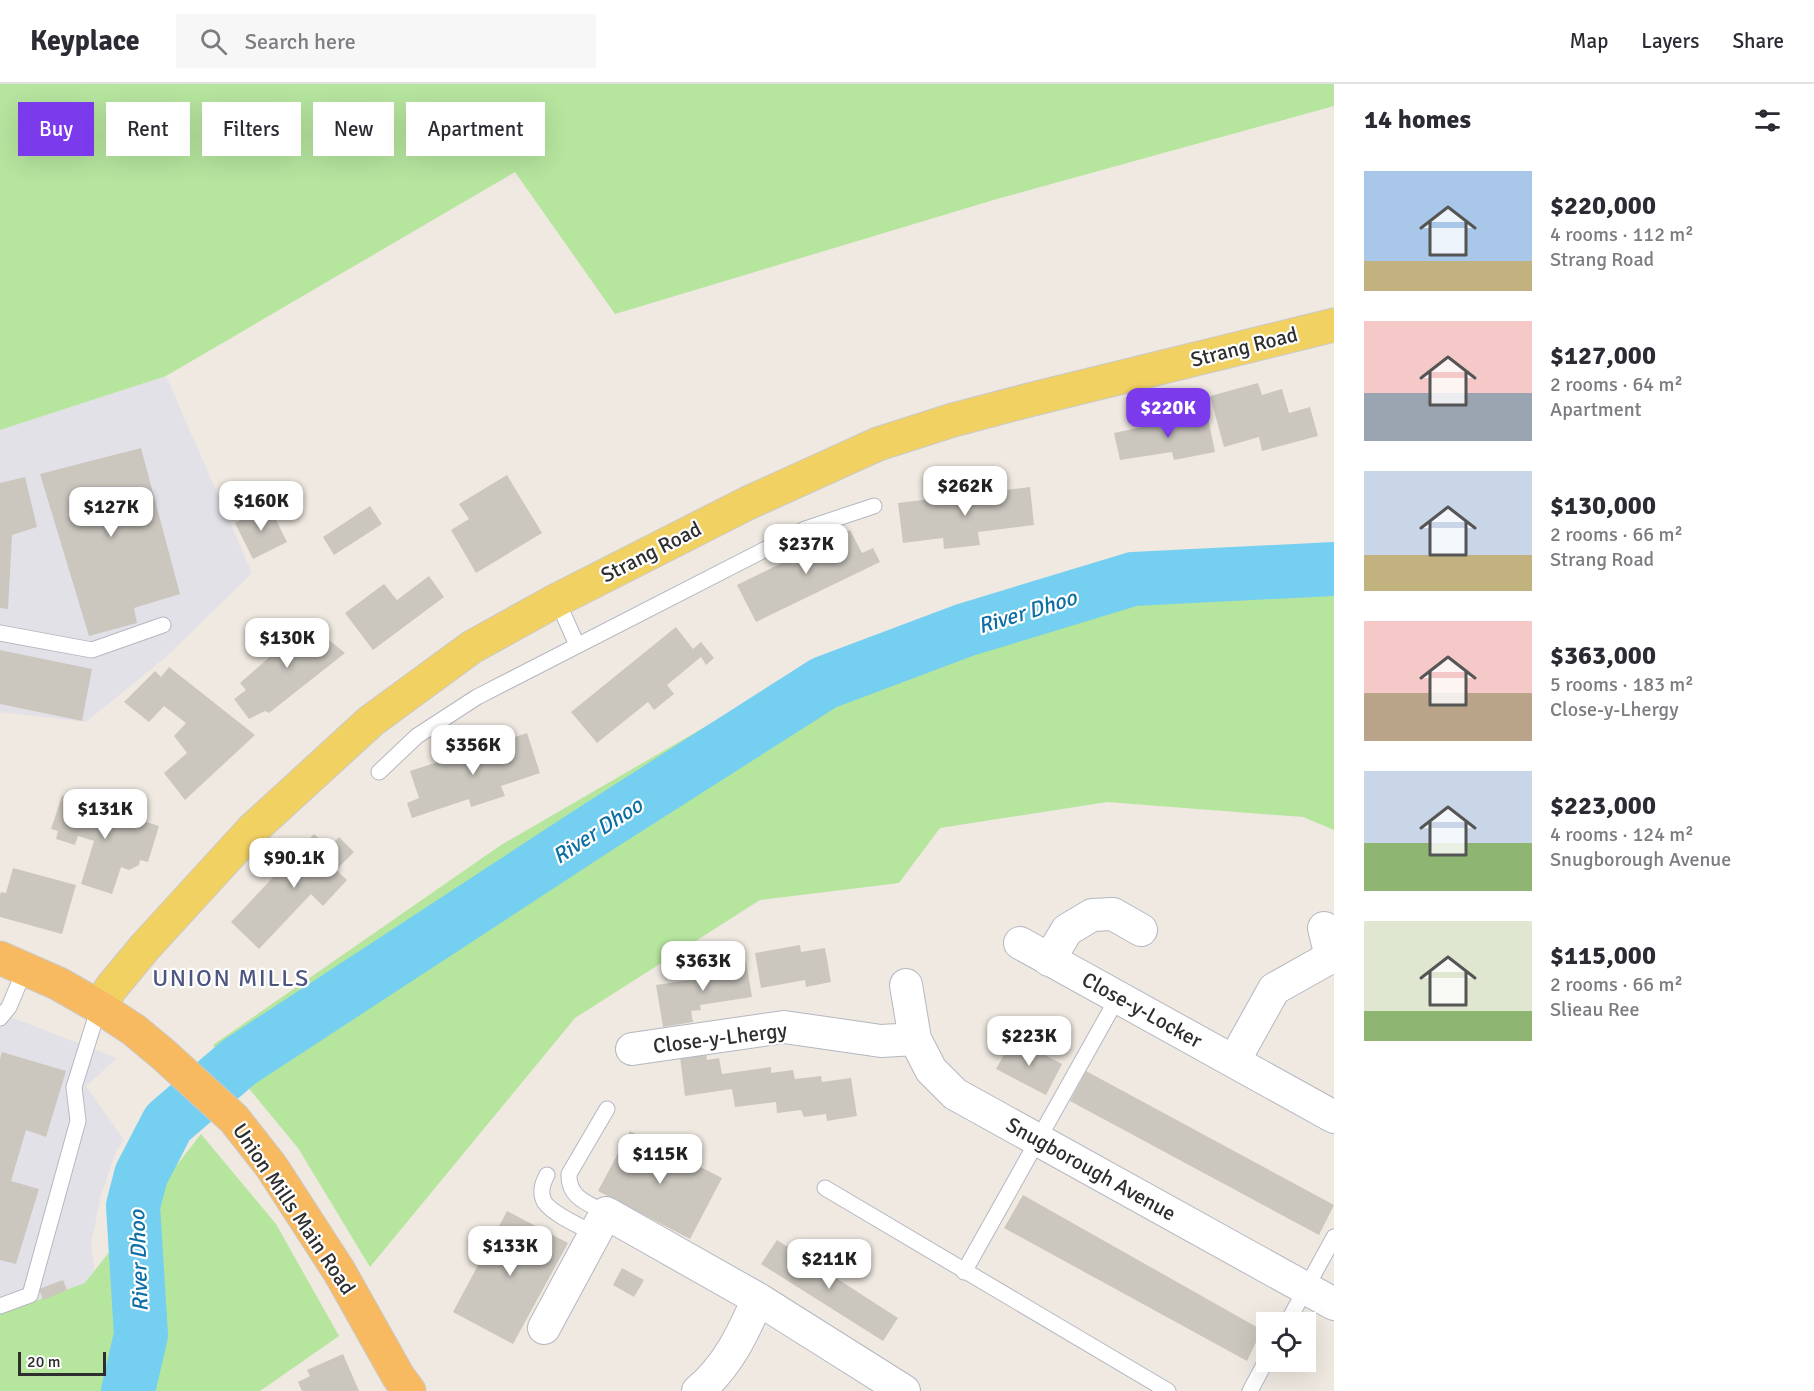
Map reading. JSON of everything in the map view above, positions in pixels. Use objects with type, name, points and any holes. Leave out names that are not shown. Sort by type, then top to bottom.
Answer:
[{"type":"highway","name":"Union Mills Main Road","points":[[13,963],[59,984],[134,1030],[234,1119],[271,1166],[319,1239],[398,1376],[409,1391]]},
{"type":"main road","name":"Strang Road","points":[[99,1007],[111,988],[145,947],[252,830],[371,721],[472,647],[557,600],[748,503],[878,444],[1033,399],[1334,325]]},
{"type":"street","points":[[1049,960],[1067,930],[1092,915],[1113,914],[1140,930]]},
{"type":"street","name":"Close-y-Locker","points":[[1020,943],[1334,1117]]},
{"type":"street","points":[[1234,1061],[1274,989],[1330,947]]},
{"type":"street","name":"Snugborough Avenue","points":[[906,985],[915,1039],[931,1070],[954,1094],[1334,1304]]},
{"type":"street","name":"Close-y-Lhergy","points":[[632,1048],[784,1027],[880,1041],[915,1039]]},
{"type":"street","points":[[544,1328],[600,1224],[700,1265],[904,1391]]},
{"type":"street","points":[[698,1391],[715,1377],[740,1339],[758,1299]]},
{"type":"lane","points":[[379,772],[417,736],[477,697],[805,529],[874,506]]},
{"type":"lane","points":[[557,600],[577,645]]},
{"type":"lane","points":[[0,633],[92,650],[163,625]]},
{"type":"lane","points":[[0,1018],[9,1008],[13,963]]},
{"type":"lane","points":[[964,1272],[1118,997]]},
{"type":"lane","points":[[0,1306],[30,1295],[78,1121],[74,1087],[99,1007]]},
{"type":"lane","points":[[600,1224],[568,1185],[569,1174],[607,1109]]},
{"type":"lane","points":[[547,1175],[542,1185],[542,1198],[549,1208],[600,1224]]},
{"type":"lane","points":[[825,1188],[1168,1391]]},
{"type":"lane","points":[[1293,1312],[1334,1237]]},
{"type":"lane","points":[[1250,1391],[1260,1372]]},
{"type":"shaded area","points":[[166,376],[252,573],[167,656],[86,722],[0,712],[0,430]]},
{"type":"shaded area","points":[[0,1013],[117,1058],[86,1086],[124,1140],[117,1149],[101,1195],[91,1244],[96,1280],[0,1317]]},
{"type":"green space","points":[[0,84],[1334,84],[1334,106],[997,199],[615,314],[515,172],[166,376],[0,430]]},
{"type":"green space","points":[[1324,545],[1334,546],[1334,830],[1303,817],[1107,802],[940,828],[899,883],[760,900],[575,1018],[370,1267],[298,1148],[213,1045],[501,845],[760,695],[1067,583]]},
{"type":"green space","points":[[201,1134],[276,1224],[339,1336],[260,1391],[0,1391],[0,1314],[85,1283]]},
{"type":"building","points":[[1258,383],[1262,395],[1282,389],[1289,413],[1310,407],[1318,436],[1262,451],[1259,437],[1224,447],[1210,396]]},
{"type":"building","points":[[1207,413],[1215,452],[1174,460],[1172,452],[1120,460],[1114,433]]},
{"type":"building","points":[[141,448],[180,594],[134,608],[137,623],[89,636],[40,474]]},
{"type":"building","points":[[507,475],[542,533],[476,573],[451,530],[469,519],[459,504]]},
{"type":"building","points":[[25,477],[37,527],[12,535],[8,609],[0,608],[0,483]]},
{"type":"building","points":[[1030,487],[1034,525],[978,532],[980,545],[944,549],[943,538],[903,543],[898,503]]},
{"type":"building","points":[[269,506],[287,542],[253,559],[235,523]]},
{"type":"building","points":[[370,506],[382,524],[334,555],[323,537]]},
{"type":"building","points":[[850,530],[862,553],[873,548],[880,562],[756,622],[737,585]]},
{"type":"building","points":[[429,576],[444,597],[373,650],[345,613],[384,584],[397,600]]},
{"type":"building","points":[[304,620],[345,653],[269,713],[265,711],[249,719],[234,699],[246,690],[240,683],[273,654],[268,648]]},
{"type":"building","points":[[676,627],[693,649],[701,642],[714,658],[706,665],[701,657],[667,685],[674,694],[654,710],[648,702],[597,743],[571,712]]},
{"type":"building","points":[[0,650],[92,669],[82,721],[0,704]]},
{"type":"building","points":[[169,667],[255,735],[185,800],[164,773],[187,753],[174,736],[186,723],[164,706],[149,722],[124,702],[155,671],[161,677]]},
{"type":"building","points":[[527,733],[540,773],[501,786],[505,796],[471,807],[469,799],[412,818],[407,803],[419,798],[410,771]]},
{"type":"building","points":[[62,796],[159,826],[148,862],[140,860],[139,865],[129,870],[121,867],[112,894],[81,884],[94,841],[78,836],[75,845],[56,839],[58,831],[51,829]]},
{"type":"building","points":[[314,834],[329,848],[339,837],[354,852],[336,870],[347,880],[323,906],[311,894],[259,949],[231,922]]},
{"type":"building","points":[[13,868],[76,885],[62,934],[0,917],[0,895],[1,892],[6,893]]},
{"type":"building","points":[[800,945],[801,952],[825,948],[831,982],[806,987],[805,980],[761,988],[755,953]]},
{"type":"building","points":[[746,961],[752,997],[700,1005],[701,1010],[691,1011],[693,1022],[663,1027],[656,985],[697,979],[695,969]]},
{"type":"building","points":[[1013,1038],[1062,1064],[1046,1095],[996,1069]]},
{"type":"building","points":[[2,1052],[66,1071],[46,1137],[26,1130],[11,1181],[39,1189],[16,1264],[0,1260],[0,1059]]},
{"type":"building","points":[[706,1053],[707,1060],[719,1058],[722,1074],[771,1067],[771,1073],[793,1070],[795,1079],[821,1076],[822,1082],[851,1078],[857,1116],[827,1121],[826,1114],[804,1117],[801,1110],[777,1113],[776,1102],[735,1107],[732,1089],[685,1096],[680,1057]]},
{"type":"building","points":[[1086,1071],[1334,1205],[1319,1235],[1070,1101]]},
{"type":"building","points":[[630,1131],[722,1178],[690,1239],[598,1191]]},
{"type":"building","points":[[1023,1195],[1256,1327],[1256,1342],[1247,1361],[1004,1228]]},
{"type":"building","points":[[507,1211],[568,1243],[513,1344],[453,1312]]},
{"type":"building","points":[[777,1240],[898,1318],[883,1341],[761,1264]]},
{"type":"building","points":[[622,1268],[644,1280],[634,1297],[613,1285]]},
{"type":"building","points":[[63,1280],[67,1290],[43,1300],[39,1289]]},
{"type":"building","points":[[343,1354],[359,1391],[302,1391],[298,1382],[310,1376],[307,1370]]},
{"type":"waterway","name":"River Dhoo","points":[[128,1391],[141,1335],[133,1206],[141,1175],[168,1123],[239,1062],[592,831],[824,683],[965,630],[1133,579],[1334,569]]},
{"type":"district","name":"UNION MILLS","points":[[231,978]]}]
